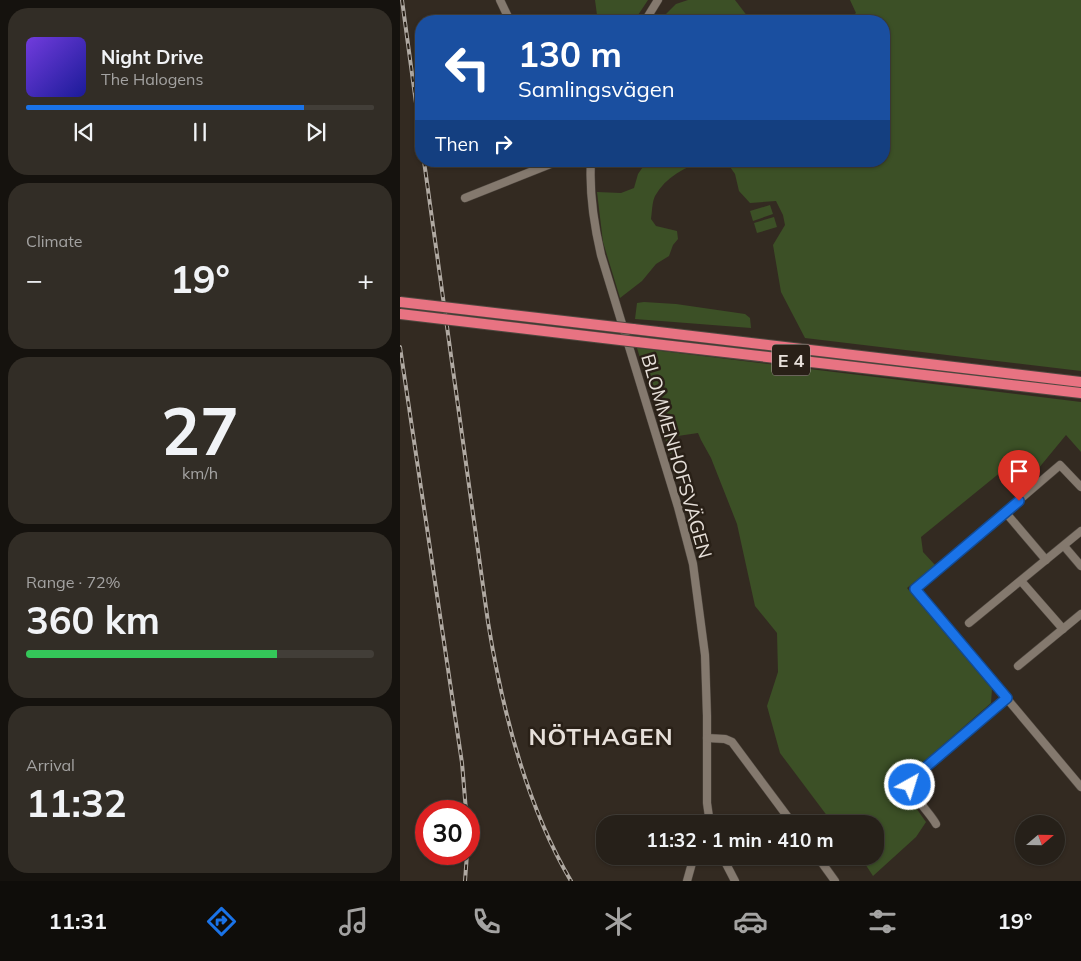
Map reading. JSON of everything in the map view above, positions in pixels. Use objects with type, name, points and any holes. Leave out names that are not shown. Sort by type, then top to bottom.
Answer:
[{"type":"highway","name":"E 4","points":[[400,302],[1081,382]]},
{"type":"highway","name":"E 4","points":[[400,314],[1081,393]]},
{"type":"street","points":[[500,0],[507,15]]},
{"type":"street","points":[[649,15],[658,0]]},
{"type":"street","points":[[465,198],[543,167]]},
{"type":"street","name":"BLOMMENHOFSVÄGEN","points":[[591,167],[594,212],[601,256],[678,506],[693,564],[705,655],[709,815]]},
{"type":"street","points":[[1081,487],[1060,466],[915,589],[1081,786]]},
{"type":"street","points":[[1006,512],[1046,560]]},
{"type":"street","points":[[970,623],[1081,531]]},
{"type":"street","points":[[1064,546],[1081,566]]},
{"type":"street","points":[[1021,580],[1063,629]]},
{"type":"street","points":[[1018,666],[1081,614]]},
{"type":"street","points":[[936,824],[931,814],[913,792],[910,785],[913,778],[1007,698]]},
{"type":"street","points":[[707,738],[725,739],[732,742],[786,815]]},
{"type":"street","points":[[687,881],[691,865]]},
{"type":"street","points":[[726,865],[734,881]]},
{"type":"street","points":[[823,865],[835,881]]},
{"type":"green space","points":[[595,0],[648,0],[638,15],[597,15]]},
{"type":"green space","points":[[688,0],[735,0],[746,15],[665,15],[676,4]]},
{"type":"green space","points":[[850,0],[1081,0],[1081,371],[805,338],[781,292],[773,245],[785,225],[783,215],[776,201],[750,203],[739,191],[735,174],[730,167],[890,167],[890,15],[854,15],[856,13]]},
{"type":"green space","points":[[643,167],[688,167],[664,183],[655,196],[653,204],[651,219],[656,226],[677,231],[678,239],[673,245],[669,256],[656,264],[642,281],[620,298],[603,242],[597,192],[621,193],[634,188],[638,174]]},
{"type":"green space","points":[[770,205],[773,214],[753,221],[750,211]]},
{"type":"green space","points":[[774,217],[777,227],[757,233],[754,223]]},
{"type":"green space","points":[[637,303],[676,304],[745,314],[750,318],[751,328],[635,319]]},
{"type":"green space","points":[[637,348],[1081,402],[1081,452],[1066,435],[1038,469],[1022,482],[1007,467],[921,537],[923,552],[935,565],[907,588],[992,689],[991,703],[906,777],[904,791],[926,822],[916,837],[873,876],[866,865],[884,865],[884,815],[826,815],[780,753],[767,706],[778,672],[777,633],[755,606],[737,524],[711,458],[698,433],[671,437],[674,452],[670,454]]},
{"type":"railway","points":[[402,0],[415,96]]},
{"type":"railway","points":[[425,167],[494,655],[509,722],[529,789],[555,852],[571,881]]},
{"type":"railway","points":[[400,347],[462,763],[465,800]]},
{"type":"railway","points":[[465,881],[466,865]]},
{"type":"district","name":"NÖTHAGEN","points":[[601,736]]},
{"type":"route","points":[[910,785],[913,778],[1007,698],[915,589],[1019,501]]}]
